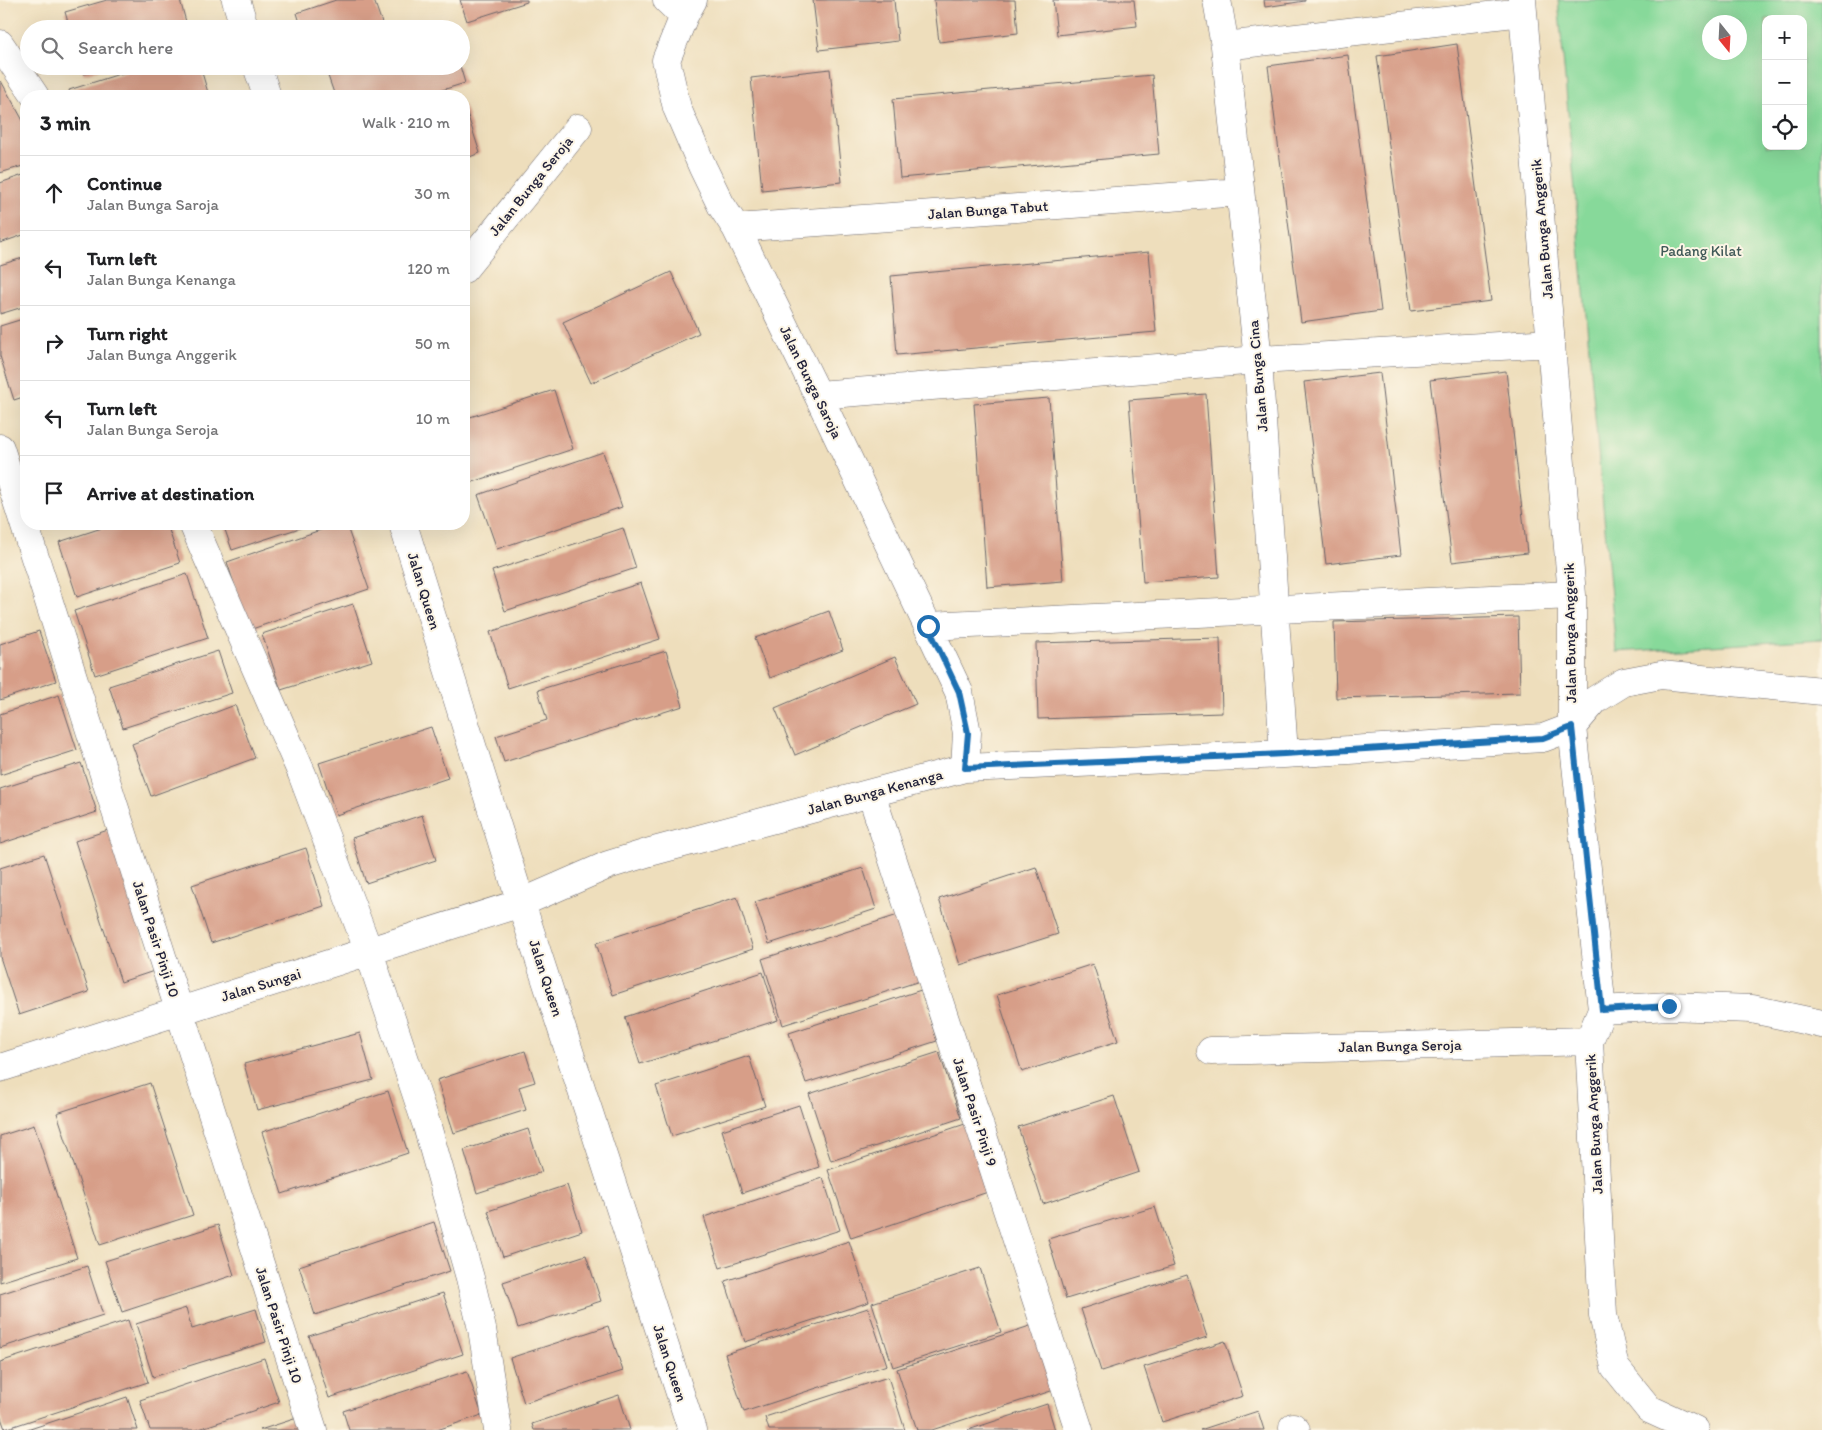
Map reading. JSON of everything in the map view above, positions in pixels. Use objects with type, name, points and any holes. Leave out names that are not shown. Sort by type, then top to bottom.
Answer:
[{"type":"street","points":[[236,0],[242,20]]},
{"type":"street","name":"Jalan Bunga Cina","points":[[1217,0],[1225,46],[1258,360],[1284,754]]},
{"type":"street","name":"Jalan Bunga Saroja","points":[[681,5],[666,60],[677,108],[721,205],[736,228],[818,395],[959,692],[968,733],[965,768]]},
{"type":"street","points":[[1225,46],[1522,6]]},
{"type":"street","name":"Jalan Bunga Anggerik","points":[[1522,6],[1572,595],[1572,727],[1602,1010],[1589,1041],[1603,1315],[1615,1367],[1648,1409],[1695,1430]]},
{"type":"street","points":[[0,44],[20,73]]},
{"type":"street","points":[[21,75],[32,90]]},
{"type":"street","points":[[260,75],[264,90]]},
{"type":"street","name":"Jalan Bunga Seroja","points":[[470,261],[578,128]]},
{"type":"street","name":"Jalan Bunga Tabut","points":[[736,228],[1240,192]]},
{"type":"street","points":[[818,395],[1258,360],[1552,343]]},
{"type":"street","name":"Jalan Pasir Pinji 10","points":[[0,448],[20,511]]},
{"type":"street","name":"Jalan Pasir Pinji 10","points":[[26,530],[313,1430]]},
{"type":"street","points":[[196,530],[302,774],[369,952],[427,1126],[470,1278],[482,1329],[498,1430]]},
{"type":"street","name":"Jalan Queen","points":[[405,530],[521,903],[692,1430]]},
{"type":"street","points":[[928,626],[1572,595]]},
{"type":"street","name":"Jalan Bunga Kenanga","points":[[521,903],[616,862],[965,768],[1284,754],[1543,738],[1572,727],[1595,700],[1624,682],[1661,675],[1822,691]]},
{"type":"street","name":"Jalan Pasir Pinji 9","points":[[871,793],[1079,1430]]},
{"type":"street","name":"Jalan Sungai","points":[[0,1068],[521,903]]},
{"type":"street","points":[[1602,1010],[1669,1006],[1752,1009],[1822,1024]]},
{"type":"street","name":"Jalan Bunga Seroja","points":[[1211,1051],[1589,1041]]},
{"type":"green space","name":"Padang Kilat","points":[[1558,0],[1822,0],[1822,639],[1616,652]]},
{"type":"building","points":[[107,0],[180,0],[186,20],[67,20],[65,12]]},
{"type":"building","points":[[336,0],[374,0],[381,20],[299,20],[297,13]]},
{"type":"building","points":[[460,0],[527,0],[527,2],[467,20]]},
{"type":"building","points":[[813,0],[894,0],[898,41],[819,50]]},
{"type":"building","points":[[934,0],[1015,0],[1018,33],[939,42]]},
{"type":"building","points":[[1053,0],[1134,0],[1137,26],[1057,35]]},
{"type":"building","points":[[1264,0],[1305,0],[1305,1],[1265,7]]},
{"type":"building","points":[[1457,44],[1491,301],[1411,311],[1377,56]]},
{"type":"building","points":[[1348,55],[1381,311],[1301,322],[1268,66]]},
{"type":"building","points":[[830,69],[842,182],[762,190],[751,78]]},
{"type":"building","points":[[116,75],[203,75],[207,90],[69,90]]},
{"type":"building","points":[[328,75],[463,75],[465,83],[442,90],[333,90]]},
{"type":"building","points":[[1152,75],[1159,154],[900,178],[893,99]]},
{"type":"building","points":[[0,82],[20,115],[20,167],[0,173]]},
{"type":"building","points":[[470,122],[480,153],[470,157]]},
{"type":"building","points":[[20,176],[20,236],[0,243],[0,183]]},
{"type":"building","points":[[1149,252],[1156,332],[897,355],[891,276]]},
{"type":"building","points":[[20,259],[20,308],[0,314],[0,265]]},
{"type":"building","points":[[671,272],[699,333],[591,383],[563,322]]},
{"type":"building","points":[[20,320],[20,398],[14,400],[0,356],[0,326]]},
{"type":"building","points":[[1506,371],[1527,553],[1452,562],[1430,380]]},
{"type":"building","points":[[1380,373],[1401,555],[1326,564],[1304,382]]},
{"type":"building","points":[[554,390],[573,449],[470,483],[470,417]]},
{"type":"building","points":[[1206,394],[1219,577],[1143,582],[1129,400]]},
{"type":"building","points":[[1049,398],[1063,581],[987,587],[974,404]]},
{"type":"building","points":[[603,452],[622,507],[497,549],[478,495]]},
{"type":"building","points":[[623,528],[636,568],[505,611],[492,571]]},
{"type":"building","points":[[96,530],[169,530],[180,563],[77,597],[59,542]]},
{"type":"building","points":[[225,530],[294,530],[232,550]]},
{"type":"building","points":[[320,530],[348,530],[369,589],[249,630],[227,562]]},
{"type":"building","points":[[187,574],[208,638],[95,675],[74,611]]},
{"type":"building","points":[[641,583],[660,639],[508,688],[490,632]]},
{"type":"building","points":[[353,604],[372,661],[281,690],[262,634]]},
{"type":"building","points":[[829,611],[843,650],[770,678],[755,638]]},
{"type":"building","points":[[1518,617],[1520,693],[1336,698],[1334,622]]},
{"type":"building","points":[[39,631],[56,681],[0,700],[0,644]]},
{"type":"building","points":[[1220,638],[1222,713],[1038,719],[1036,643]]},
{"type":"building","points":[[218,651],[232,693],[123,728],[109,686]]},
{"type":"building","points":[[666,651],[683,706],[504,762],[496,736],[547,720],[538,690]]},
{"type":"building","points":[[895,657],[916,704],[795,755],[775,708]]},
{"type":"building","points":[[59,695],[77,750],[0,775],[0,714]]},
{"type":"building","points":[[235,705],[255,758],[151,796],[132,744]]},
{"type":"building","points":[[431,727],[448,778],[336,815],[319,763]]},
{"type":"building","points":[[81,763],[97,812],[0,844],[0,789]]},
{"type":"building","points":[[422,815],[436,860],[366,883],[352,838]]},
{"type":"building","points":[[108,830],[154,971],[121,982],[75,841]]},
{"type":"building","points":[[306,848],[324,906],[211,943],[192,885]]},
{"type":"building","points":[[44,854],[89,992],[19,1015],[0,957],[0,868]]},
{"type":"building","points":[[1036,867],[1058,934],[960,965],[939,899]]},
{"type":"building","points":[[863,868],[876,909],[769,944],[755,902]]},
{"type":"building","points":[[737,897],[753,949],[613,995],[596,943]]},
{"type":"building","points":[[901,914],[923,980],[783,1025],[762,959]]},
{"type":"building","points":[[1093,964],[1118,1041],[1022,1072],[997,995]]},
{"type":"building","points":[[763,972],[778,1020],[640,1064],[625,1017]]},
{"type":"building","points":[[921,990],[937,1041],[806,1083],[789,1033]]},
{"type":"building","points":[[360,1033],[373,1080],[257,1110],[244,1064]]},
{"type":"building","points":[[525,1051],[535,1082],[519,1087],[526,1110],[454,1133],[437,1080]]},
{"type":"building","points":[[939,1052],[961,1118],[831,1161],[809,1094]]},
{"type":"building","points":[[749,1056],[765,1106],[672,1136],[656,1086]]},
{"type":"building","points":[[150,1083],[193,1215],[100,1245],[57,1113]]},
{"type":"building","points":[[388,1091],[408,1153],[282,1194],[262,1132]]},
{"type":"building","points":[[1114,1096],[1139,1172],[1043,1204],[1018,1127]]},
{"type":"building","points":[[799,1105],[819,1167],[742,1193],[722,1130]]},
{"type":"building","points":[[965,1124],[988,1192],[851,1238],[828,1170]]},
{"type":"building","points":[[34,1125],[77,1258],[0,1282],[0,1136]]},
{"type":"building","points":[[528,1129],[542,1172],[477,1193],[464,1150]]},
{"type":"building","points":[[823,1178],[840,1230],[720,1268],[704,1217]]},
{"type":"building","points":[[567,1185],[582,1231],[503,1257],[488,1211]]},
{"type":"building","points":[[1155,1207],[1174,1266],[1066,1299],[1048,1239]]},
{"type":"building","points":[[434,1222],[450,1271],[315,1315],[299,1266]]},
{"type":"building","points":[[218,1225],[234,1275],[122,1312],[105,1261]]},
{"type":"building","points":[[849,1241],[869,1302],[745,1342],[725,1281]]},
{"type":"building","points":[[586,1255],[601,1301],[518,1328],[503,1282]]},
{"type":"building","points":[[87,1266],[103,1315],[0,1348],[0,1294]]},
{"type":"building","points":[[980,1268],[1001,1332],[893,1367],[872,1303]]},
{"type":"building","points":[[1187,1275],[1207,1337],[1101,1371],[1081,1309]]},
{"type":"building","points":[[443,1293],[463,1354],[329,1398],[309,1336]]},
{"type":"building","points":[[186,1308],[192,1329],[256,1309],[266,1342],[153,1377],[136,1324]]},
{"type":"building","points":[[868,1308],[887,1365],[744,1412],[725,1354]]},
{"type":"building","points":[[128,1320],[148,1382],[5,1429],[0,1415],[0,1362]]},
{"type":"building","points":[[1033,1325],[1054,1390],[932,1430],[917,1430],[897,1369]]},
{"type":"building","points":[[608,1326],[623,1371],[524,1403],[510,1358]]},
{"type":"building","points":[[1225,1341],[1243,1396],[1162,1422],[1144,1367]]},
{"type":"building","points":[[264,1358],[279,1402],[196,1430],[150,1430],[140,1400]]},
{"type":"building","points":[[467,1371],[482,1415],[437,1430],[349,1430],[343,1411]]},
{"type":"building","points":[[888,1377],[905,1430],[769,1430],[765,1417]]},
{"type":"building","points":[[619,1395],[630,1430],[534,1430],[532,1424]]},
{"type":"building","points":[[127,1397],[138,1430],[27,1430]]},
{"type":"building","points":[[1047,1404],[1055,1430],[968,1430]]},
{"type":"building","points":[[1258,1411],[1264,1430],[1200,1430]]},
{"type":"building","points":[[297,1418],[301,1430],[260,1430]]},
{"type":"route","points":[[928,626],[959,692],[968,733],[965,768],[1284,754],[1543,738],[1572,727],[1602,1010],[1669,1006]]}]
